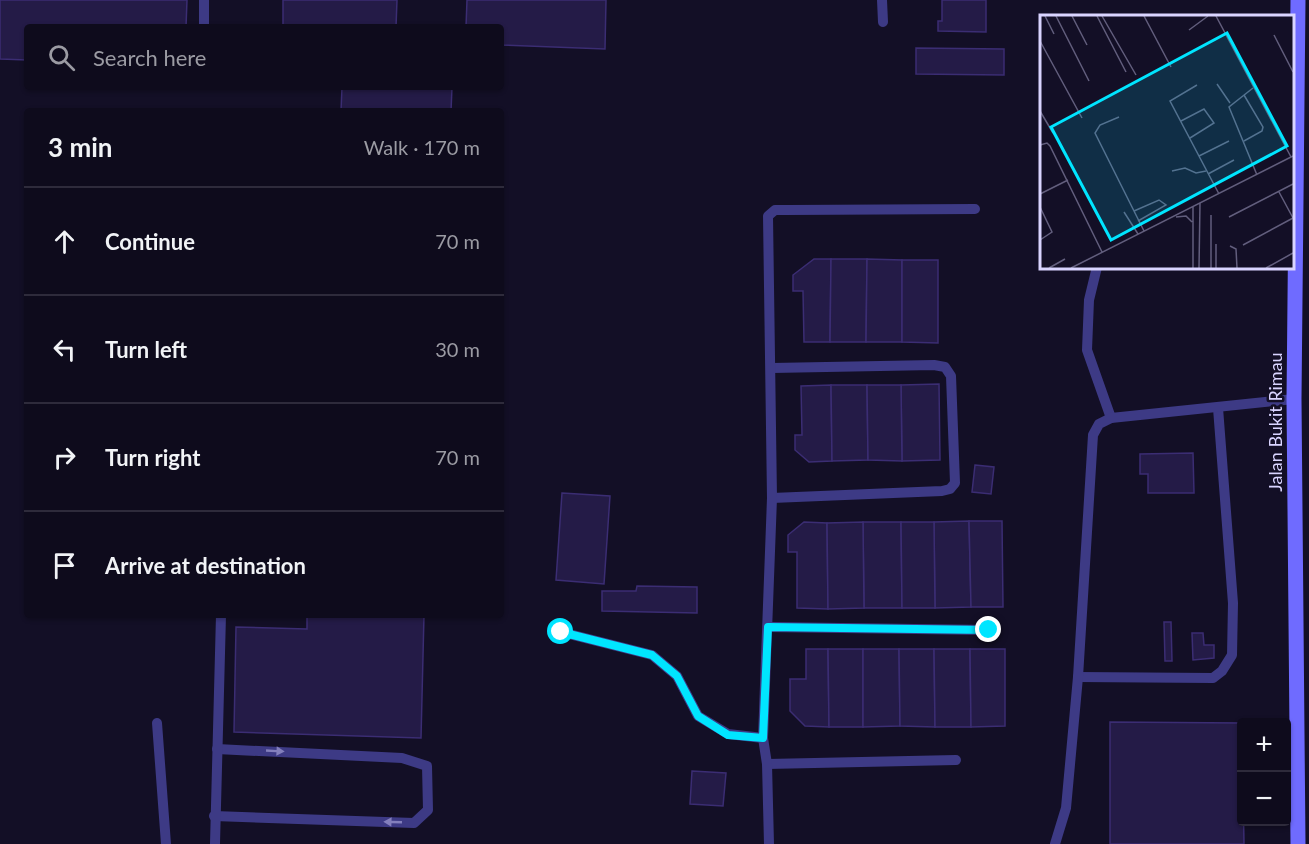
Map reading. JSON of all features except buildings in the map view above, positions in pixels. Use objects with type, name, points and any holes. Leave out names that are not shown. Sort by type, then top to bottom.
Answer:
[{"type":"street","name":"Jalan Bukit Rimau","points":[[1298,0],[1294,399],[1298,844]]},
{"type":"lane","points":[[204,0],[204,24]]},
{"type":"lane","points":[[882,0],[883,22]]},
{"type":"lane","points":[[769,844],[767,764],[763,738],[772,498],[772,368],[768,216],[775,210],[975,209]]},
{"type":"lane","points":[[1097,268],[1089,300],[1087,350],[1111,418]]},
{"type":"lane","points":[[772,368],[934,365],[945,367],[951,376],[955,483],[950,489],[942,491],[772,498]]},
{"type":"lane","points":[[1055,844],[1066,808],[1078,677],[1093,435],[1099,424],[1111,418],[1294,399]]},
{"type":"lane","points":[[1078,677],[1213,678],[1222,671],[1232,655],[1233,603],[1218,408]]},
{"type":"lane","points":[[214,844],[221,618]]},
{"type":"lane","points":[[768,627],[989,630]]},
{"type":"lane","points":[[561,632],[652,655],[677,676],[698,716],[728,735],[763,738]]},
{"type":"lane","points":[[157,723],[166,844]]},
{"type":"lane","points":[[214,816],[414,823],[428,810],[427,766],[402,758],[217,748]]},
{"type":"lane","points":[[767,764],[956,760]]},
{"type":"route","points":[[561,632],[652,655],[677,676],[698,716],[728,735],[763,738],[768,627],[989,630]]}]
